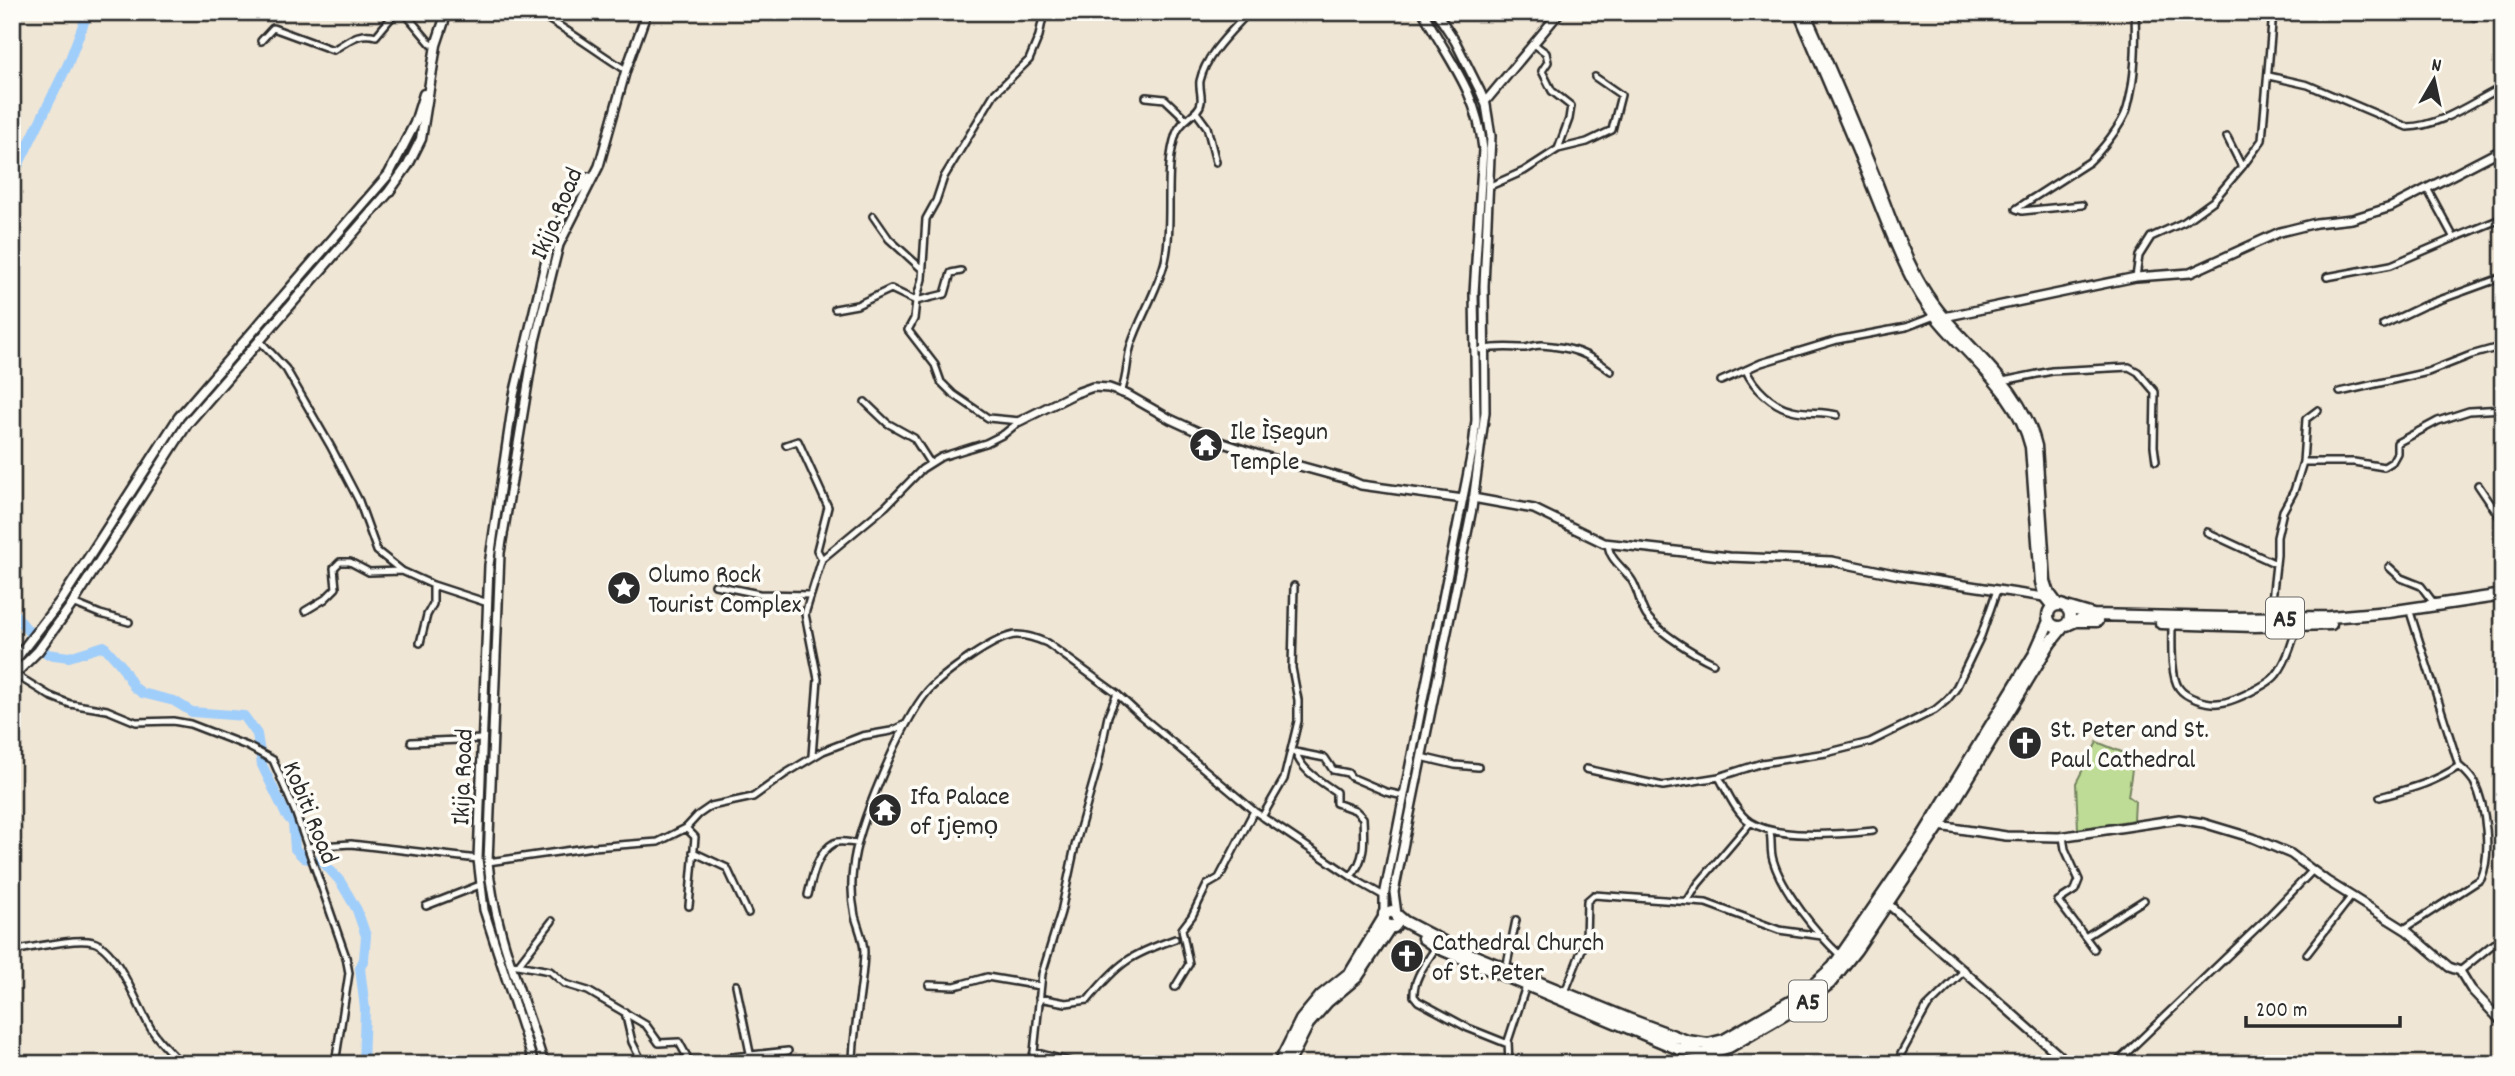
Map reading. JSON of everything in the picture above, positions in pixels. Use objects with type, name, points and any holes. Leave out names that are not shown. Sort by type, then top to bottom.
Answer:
[{"type":"highway","name":"A5","points":[[2059,606],[2093,615],[2270,618],[2349,616],[2503,598]]},
{"type":"highway","name":"A5","points":[[1397,915],[1437,939],[1565,992],[1672,1046],[1703,1057],[1746,1039],[1818,994],[1844,967],[1939,826],[2050,643],[2065,626],[2084,621],[2297,625],[2352,622],[2411,615],[2503,598]]},
{"type":"highway","points":[[2059,606],[2070,614],[2065,626],[2054,626],[2049,621],[2048,613],[2059,606]]},
{"type":"highway","name":"A5","points":[[1388,922],[1408,930],[1436,947],[1527,986],[1627,1023],[1687,1041],[1708,1044],[1717,1042],[1802,995],[1820,980],[1841,956],[1943,803],[2034,655],[2049,621]]},
{"type":"highway","points":[[1388,922],[1398,922],[1397,915]]},
{"type":"highway","points":[[1279,1064],[1301,1020],[1321,996],[1351,972],[1388,922]]},
{"type":"highway","points":[[1288,1064],[1308,1024],[1326,1002],[1357,977],[1388,922]]},
{"type":"main road","points":[[12,664],[79,574],[179,417],[389,174],[420,112],[431,44],[444,12]]},
{"type":"main road","points":[[14,676],[38,651],[73,603],[187,424],[388,192],[408,165],[421,139],[444,12]]},
{"type":"main road","points":[[1798,12],[1916,289],[1997,384],[2018,413],[2026,430],[2030,447],[2040,582],[2044,597],[2059,606]]},
{"type":"main road","points":[[1805,12],[1922,286],[1939,317],[2003,381],[2024,410],[2032,428],[2037,446],[2046,581],[2059,606]]},
{"type":"street","points":[[261,41],[273,28],[333,50],[352,38],[368,34],[376,36],[396,12]]},
{"type":"street","points":[[404,12],[431,44]]},
{"type":"street","points":[[535,12],[560,25],[626,70]]},
{"type":"street","points":[[598,166],[626,70],[647,12]]},
{"type":"street","points":[[1020,421],[989,418],[972,408],[941,382],[935,365],[908,332],[914,319],[923,270],[926,219],[936,201],[944,177],[994,94],[1029,60],[1039,36],[1044,12]]},
{"type":"street","points":[[1121,391],[1128,373],[1132,344],[1151,302],[1164,263],[1170,227],[1172,148],[1176,134],[1185,118],[1196,111],[1201,103],[1200,83],[1227,33],[1249,12]]},
{"type":"street","points":[[1388,922],[1384,896],[1463,499],[1476,420],[1474,293],[1483,149],[1472,98],[1423,12]]},
{"type":"street","points":[[1397,915],[1394,892],[1473,498],[1485,412],[1484,286],[1491,135],[1485,102],[1455,41],[1436,12]]},
{"type":"street","points":[[1485,102],[1560,12]]},
{"type":"street","points":[[2082,205],[2022,211],[2015,209],[2089,162],[2099,153],[2126,111],[2137,52],[2135,12]]},
{"type":"street","points":[[2136,277],[2138,256],[2151,237],[2184,222],[2213,201],[2262,140],[2273,12]]},
{"type":"street","points":[[1534,44],[1546,53],[1548,62],[1542,71],[1552,92],[1571,106],[1558,149]]},
{"type":"street","points":[[2269,76],[2308,85],[2407,127],[2423,127],[2438,122],[2503,87]]},
{"type":"street","points":[[1488,187],[1524,171],[1558,149],[1587,142],[1612,130],[1621,95],[1595,77]]},
{"type":"street","points":[[1146,97],[1165,99],[1185,118]]},
{"type":"street","points":[[1196,111],[1208,127],[1216,162]]},
{"type":"street","points":[[2227,137],[2242,167]]},
{"type":"street","points":[[1721,381],[1758,364],[1837,340],[2136,277],[2190,273],[2280,232],[2316,223],[2352,219],[2391,207],[2503,149]]},
{"type":"street","name":"Ikija Road","points":[[534,1064],[484,911],[480,885],[478,859],[492,539],[514,396],[544,260],[558,220],[569,201],[598,166]]},
{"type":"street","name":"Ikija Road","points":[[544,1064],[515,965],[495,916],[488,862],[502,534],[535,341],[553,264],[569,222],[598,166]]},
{"type":"street","points":[[2428,190],[2454,238]]},
{"type":"street","points":[[873,216],[889,239],[923,270]]},
{"type":"street","points":[[2327,277],[2391,265],[2503,218]]},
{"type":"street","points":[[835,309],[857,304],[891,289],[916,301],[945,294],[951,273],[961,271]]},
{"type":"street","points":[[2383,325],[2423,306],[2503,277]]},
{"type":"street","points":[[259,340],[286,369],[331,447],[359,501],[377,551],[402,571],[433,585],[488,603]]},
{"type":"street","points":[[1475,352],[1541,345],[1587,354],[1611,371]]},
{"type":"street","points":[[2340,393],[2428,372],[2503,346]]},
{"type":"street","points":[[2003,381],[2052,371],[2129,367],[2138,372],[2155,392],[2156,461]]},
{"type":"street","points":[[1746,370],[1766,396],[1778,404],[1792,410],[1824,411],[1837,415]]},
{"type":"street","points":[[812,756],[818,679],[806,614],[822,559],[886,506],[922,468],[941,457],[986,443],[1052,403],[1084,390],[1101,387],[1121,391],[1170,419],[1256,454],[1361,485],[1463,499]]},
{"type":"street","points":[[865,402],[887,423],[914,438],[930,463]]},
{"type":"street","points":[[2303,462],[2354,462],[2384,467],[2392,463],[2397,453],[2397,443],[2438,421],[2469,411],[2503,409]]},
{"type":"street","points":[[2270,618],[2277,537],[2283,511],[2294,491],[2303,462],[2306,419],[2318,410]]},
{"type":"street","points":[[786,445],[798,441],[801,443],[807,464],[828,507],[817,550],[822,559]]},
{"type":"street","points":[[2478,485],[2503,522]]},
{"type":"street","points":[[1473,498],[1534,509],[1608,543],[1729,556],[1844,563],[1899,575],[2044,597]]},
{"type":"street","points":[[2207,533],[2276,564]]},
{"type":"street","points":[[1608,543],[1611,558],[1634,582],[1650,619],[1668,637],[1713,663]]},
{"type":"street","points":[[305,611],[325,599],[336,588],[334,568],[340,562],[350,562],[369,572],[402,571]]},
{"type":"street","points":[[2389,567],[2401,578],[2421,586],[2436,606]]},
{"type":"street","points":[[715,584],[759,594],[811,595]]},
{"type":"street","points":[[420,643],[427,615],[433,604],[433,585]]},
{"type":"street","points":[[1262,817],[1284,779],[1294,751],[1298,700],[1292,668],[1294,586]]},
{"type":"street","points":[[1586,769],[1663,786],[1719,777],[1778,759],[1850,749],[1892,732],[1935,710],[1955,690],[1981,636],[1997,590]]},
{"type":"street","points":[[73,603],[130,622]]},
{"type":"street","points":[[2404,929],[2482,879],[2486,868],[2487,843],[2484,816],[2473,781],[2459,766],[2411,615]]},
{"type":"street","points":[[2172,623],[2175,680],[2179,690],[2194,699],[2218,703],[2266,684],[2276,675],[2289,650],[2297,625]]},
{"type":"street","points":[[853,1064],[855,1021],[864,950],[854,912],[852,883],[857,843],[887,766],[908,722],[928,692],[957,667],[994,642],[1017,635],[1047,643],[1117,694],[1157,731],[1254,811],[1351,877],[1384,896]]},
{"type":"street","name":"Kobiti Road","points":[[14,676],[70,704],[107,710],[136,722],[173,721],[190,724],[273,760],[346,957],[349,973],[335,1064]]},
{"type":"street","points":[[1030,1064],[1034,1052],[1040,986],[1097,769],[1108,716],[1117,694]]},
{"type":"street","points":[[488,862],[593,847],[658,842],[686,828],[704,810],[753,797],[812,756],[862,736],[891,731],[908,722]]},
{"type":"street","points":[[411,742],[483,739]]},
{"type":"street","points":[[1294,751],[1325,758],[1333,770],[1348,773],[1351,777],[1386,792],[1404,796]]},
{"type":"street","points":[[1294,751],[1314,779],[1336,792],[1336,803],[1355,810],[1362,816],[1364,851],[1361,865],[1351,877]]},
{"type":"street","points":[[1421,757],[1455,765],[1478,766]]},
{"type":"street","points":[[2380,797],[2442,778],[2459,766]]},
{"type":"street","points":[[1719,777],[1730,798],[1750,822],[1770,832],[1829,834],[1873,831]]},
{"type":"street","points":[[1175,988],[1189,964],[1182,929],[1192,916],[1207,885],[1219,878],[1254,811]]},
{"type":"street","points":[[1939,826],[2006,836],[2063,837],[2169,819],[2191,821],[2272,845],[2291,854],[2351,897],[2404,929],[2449,967],[2460,971],[2471,989],[2501,1018]]},
{"type":"street","points":[[1688,900],[1698,884],[1750,822]]},
{"type":"street","points":[[686,828],[695,837],[689,906]]},
{"type":"street","points":[[1770,832],[1775,866],[1791,894],[1822,936],[1841,956]]},
{"type":"street","points":[[2063,837],[2079,880],[2075,890],[2058,901],[2094,949]]},
{"type":"street","points":[[808,895],[815,868],[832,844],[857,843]]},
{"type":"street","points":[[307,847],[351,844],[478,859]]},
{"type":"street","points":[[693,852],[727,868],[748,913]]},
{"type":"street","points":[[2115,1064],[2264,921],[2313,870]]},
{"type":"street","points":[[426,906],[480,885]]},
{"type":"street","points":[[1565,992],[1586,939],[1587,901],[1594,895],[1688,900],[1720,907],[1759,925],[1822,936]]},
{"type":"street","points":[[2307,954],[2351,897]]},
{"type":"street","points":[[2085,937],[2144,900]]},
{"type":"street","points":[[1888,904],[2069,1064]]},
{"type":"street","points":[[1506,969],[1516,920]]},
{"type":"street","points":[[515,965],[552,921]]},
{"type":"street","points":[[2460,971],[2503,936]]},
{"type":"street","points":[[1039,998],[1066,1003],[1088,1000],[1112,971],[1141,951],[1175,939]]},
{"type":"street","points":[[12,951],[80,940],[103,946],[118,965],[150,1028],[182,1064]]},
{"type":"street","points":[[1436,947],[1419,974],[1414,996],[1468,1028],[1508,1044]]},
{"type":"street","points":[[515,965],[550,971],[565,984],[588,991],[646,1025],[659,1043],[679,1042],[691,1064]]},
{"type":"street","points":[[1901,1054],[1927,1007],[1965,970]]},
{"type":"street","points":[[929,985],[955,986],[987,976],[1040,986]]},
{"type":"street","points":[[736,985],[750,1054]]},
{"type":"street","points":[[1509,1064],[1508,1044],[1527,986]]},
{"type":"street","points":[[625,1012],[632,1042],[643,1064]]},
{"type":"street","points":[[731,1064],[732,1057],[788,1051]]},
{"type":"street","points":[[1034,1052],[1078,1064]]},
{"type":"street","points":[[1703,1057],[1712,1064]]},
{"type":"green space","points":[[2097,742],[2134,757],[2128,796],[2135,801],[2134,820],[2078,829],[2076,783]]},
{"type":"waterway","points":[[12,178],[68,64],[88,12]]},
{"type":"waterway","points":[[12,611],[47,654],[69,657],[104,646],[121,665],[134,687],[142,693],[174,701],[192,712],[244,716],[257,734],[262,765],[286,815],[293,823],[295,849],[304,858],[323,862],[340,881],[357,910],[366,936],[364,959],[360,968],[365,1009],[363,1064]]},
{"type":"place","name":"Ile Ìṣegun Temple","points":[[1206,445]]},
{"type":"place","name":"Olumo Rock Tourist Complex","points":[[624,588]]},
{"type":"place","name":"St. Peter and St. Paul Cathedral","points":[[2025,743]]},
{"type":"place","name":"Ifa Palace of Ijẹmọ","points":[[885,810]]},
{"type":"place","name":"Cathedral Church of St. Peter","points":[[1407,956]]}]
